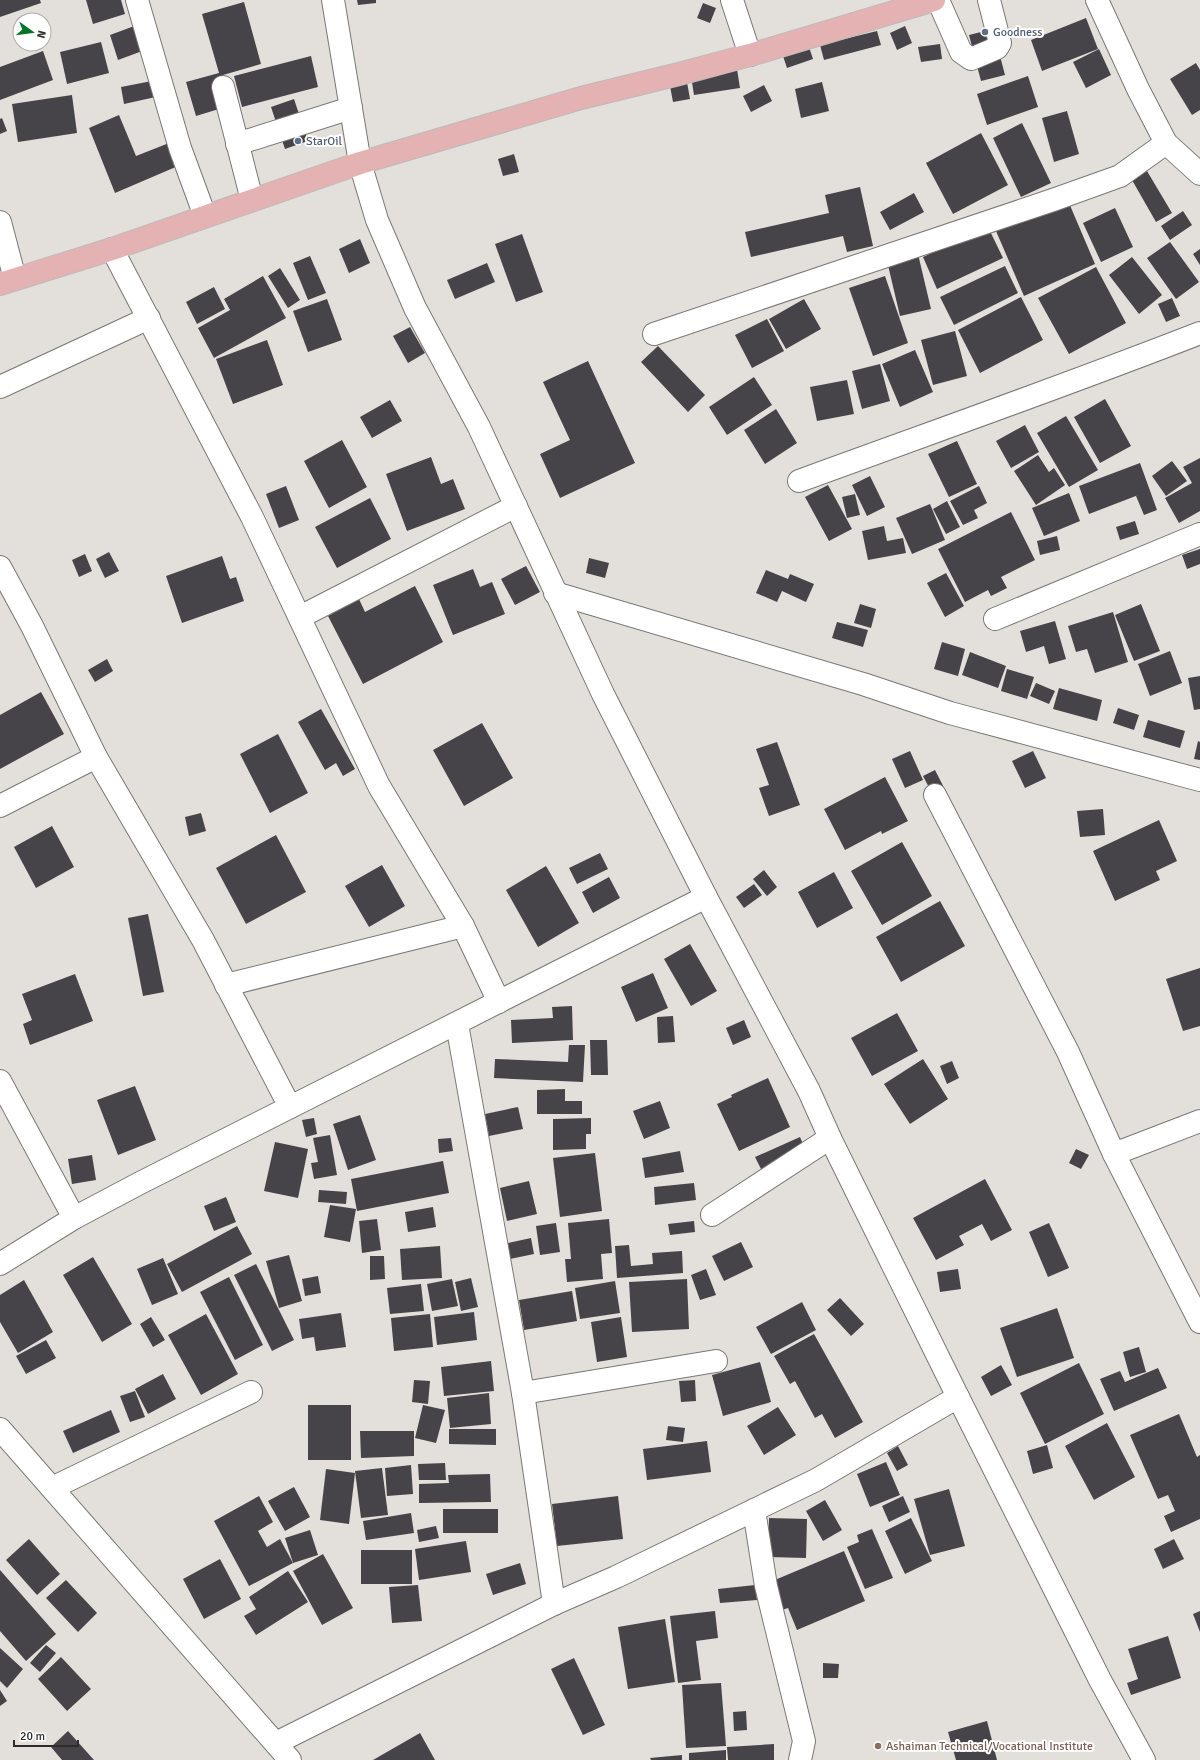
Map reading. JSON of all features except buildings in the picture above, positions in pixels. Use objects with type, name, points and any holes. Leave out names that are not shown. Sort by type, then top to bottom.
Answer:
[{"type":"main road","points":[[8,282],[112,249],[360,163],[581,98],[750,55],[934,0]]},
{"type":"street","points":[[137,0],[180,148],[205,216]]},
{"type":"street","points":[[333,0],[360,163],[377,220],[415,308],[479,426],[603,694],[706,897],[810,1091],[830,1138],[958,1397],[1100,1680],[1144,1760]]},
{"type":"street","points":[[732,0],[750,55]]},
{"type":"street","points":[[938,0],[961,52],[971,59],[997,48],[1000,43],[989,0]]},
{"type":"street","points":[[1097,0],[1138,89],[1166,143],[1200,174]]},
{"type":"street","points":[[223,87],[252,200]]},
{"type":"street","points":[[237,144],[351,108]]},
{"type":"street","points":[[654,334],[1053,200],[1120,176],[1166,143]]},
{"type":"street","points":[[0,222],[8,282]]},
{"type":"street","points":[[112,249],[249,510],[379,786],[463,926],[499,1002]]},
{"type":"street","points":[[0,387],[149,318]]},
{"type":"street","points":[[799,481],[983,413],[1101,372],[1200,333]]},
{"type":"street","points":[[300,617],[516,506]]},
{"type":"street","points":[[995,619],[1200,534]]},
{"type":"street","points":[[0,566],[32,626],[96,757],[203,940],[290,1108]]},
{"type":"street","points":[[555,593],[863,684],[950,713],[1200,780]]},
{"type":"street","points":[[0,806],[96,757]]},
{"type":"street","points":[[934,795],[1068,1052],[1114,1154],[1200,1322]]},
{"type":"street","points":[[0,1264],[74,1218],[140,1182],[457,1024],[706,897]]},
{"type":"street","points":[[226,985],[463,926]]},
{"type":"street","points":[[457,1024],[523,1393],[554,1604]]},
{"type":"street","points":[[0,1081],[74,1218]]},
{"type":"street","points":[[1114,1154],[1200,1121]]},
{"type":"street","points":[[712,1215],[830,1138]]},
{"type":"street","points":[[523,1393],[716,1361]]},
{"type":"street","points":[[52,1488],[251,1392]]},
{"type":"street","points":[[276,1743],[554,1604],[616,1578],[816,1480],[958,1397]]},
{"type":"street","points":[[0,1429],[290,1760]]},
{"type":"street","points":[[754,1510],[766,1586],[804,1741],[800,1760]]},
{"type":"place","name":"Goodness","points":[[985,32]]},
{"type":"place","name":"StarOil","points":[[298,141]]},
{"type":"place","name":"Ashaiman Technical/Vocational Institute","points":[[878,1746]]}]
